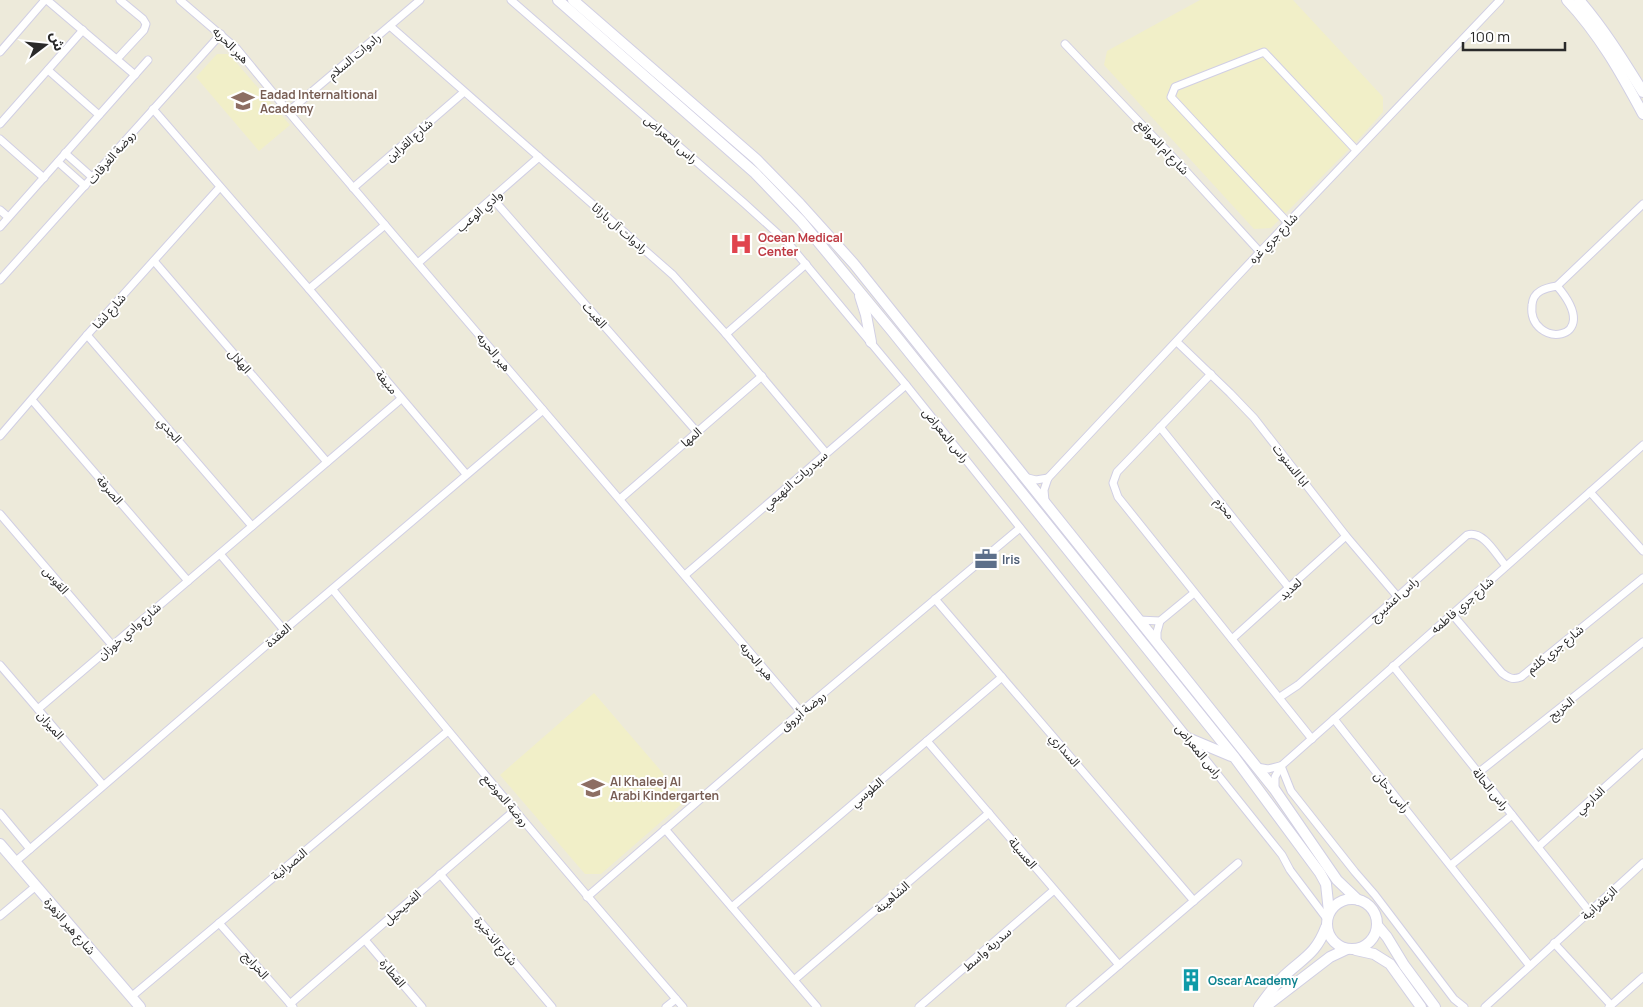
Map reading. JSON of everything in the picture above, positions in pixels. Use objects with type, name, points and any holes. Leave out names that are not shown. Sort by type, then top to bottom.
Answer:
[{"type":"street","points":[[0,52],[46,0],[135,75]]},
{"type":"street","points":[[117,59],[144,30],[146,24],[143,19],[120,0]]},
{"type":"street","name":"هير الحربه","points":[[180,0],[238,49],[288,112],[801,712]]},
{"type":"street","name":"رادوات السلام","points":[[288,112],[420,0]]},
{"type":"street","name":"راس المعراض","points":[[511,0],[744,203],[788,244],[806,264],[906,385],[1282,855],[1290,870],[1327,919]]},
{"type":"street","points":[[547,0],[572,2]]},
{"type":"street","name":"راس المعراض","points":[[558,0],[572,2],[756,159],[854,264],[1256,766],[1338,880],[1358,900]]},
{"type":"street","name":"شارع جري غره","points":[[1048,478],[1356,150],[1500,0]]},
{"type":"street","points":[[1567,0],[1612,56],[1643,114]]},
{"type":"street","points":[[1579,0],[1621,55],[1643,92]]},
{"type":"street","name":"راس المعراض","points":[[572,2],[755,173],[801,221],[857,288],[1235,758],[1320,873],[1326,884],[1327,919]]},
{"type":"street","name":"رادوات آل باراثا","points":[[390,26],[673,275],[726,334],[826,453]]},
{"type":"street","points":[[0,124],[82,30]]},
{"type":"street","name":"روضة الغرقات","points":[[0,280],[221,34]]},
{"type":"street","name":"شارع ام المواقع","points":[[1064,44],[1185,170],[1260,252]]},
{"type":"street","points":[[1288,223],[1171,97],[1175,87],[1264,52],[1356,150]]},
{"type":"street","points":[[0,227],[148,60]]},
{"type":"street","points":[[48,70],[99,115]]},
{"type":"street","name":"شارع القراين","points":[[353,188],[464,92]]},
{"type":"street","name":"منيفة","points":[[153,109],[466,474]]},
{"type":"street","points":[[0,139],[44,178]]},
{"type":"street","points":[[65,153],[92,178]]},
{"type":"street","name":"وادي الوعب","points":[[418,263],[539,157]]},
{"type":"street","points":[[58,162],[85,186]]},
{"type":"street","name":"شارع لشا","points":[[0,436],[87,335],[220,187]]},
{"type":"street","name":"الغيث","points":[[493,198],[697,432]]},
{"type":"street","points":[[1557,286],[1567,299],[1574,317],[1571,328],[1567,333],[1553,335],[1545,332],[1538,326],[1531,308],[1532,299],[1539,292],[1557,286],[1643,204]]},
{"type":"street","points":[[0,210],[8,217]]},
{"type":"street","points":[[309,289],[385,225]]},
{"type":"street","name":"الهلال","points":[[154,261],[327,462]]},
{"type":"street","points":[[726,334],[806,264]]},
{"type":"street","points":[[857,288],[866,315],[870,342]]},
{"type":"street","name":"الجدي","points":[[87,335],[252,526]]},
{"type":"street","name":"ابا السنوت","points":[[1177,342],[1254,418],[1346,536],[1397,596]]},
{"type":"street","points":[[1211,374],[1117,472],[1113,483],[1118,497],[1312,739]]},
{"type":"street","name":"المها","points":[[620,499],[762,376]]},
{"type":"street","name":"سيدريات النهيعي","points":[[685,575],[906,385]]},
{"type":"street","name":"شارع وادي خوزان","points":[[38,709],[401,399]]},
{"type":"street","name":"الصرفة","points":[[32,400],[188,581]]},
{"type":"street","name":"العقدة","points":[[15,862],[543,410]]},
{"type":"street","name":"محزم","points":[[1160,428],[1290,589]]},
{"type":"street","name":"شارع جري فاطمه","points":[[1281,766],[1643,445]]},
{"type":"street","points":[[1024,477],[1036,480],[1048,478],[1044,490],[1045,503]]},
{"type":"street","points":[[1590,492],[1643,551]]},
{"type":"street","name":"القوس","points":[[0,514],[112,645]]},
{"type":"street","name":"روضة أبروق","points":[[587,897],[801,712],[1020,528]]},
{"type":"street","name":"راس اعشيرج","points":[[1280,697],[1298,685],[1463,538],[1471,534],[1481,536],[1506,566]]},
{"type":"street","name":"لعديد","points":[[1232,639],[1290,589],[1346,536]]},
{"type":"street","points":[[220,554],[284,630]]},
{"type":"street","name":"شارع جري كلثم","points":[[1452,614],[1502,673],[1507,677],[1516,679],[1521,678],[1643,578]]},
{"type":"street","name":"روضة الموضع","points":[[333,590],[448,731],[682,1007]]},
{"type":"street","points":[[1158,644],[1157,632],[1160,621],[1194,593]]},
{"type":"street","name":"السداري","points":[[936,599],[1194,901]]},
{"type":"street","points":[[1138,620],[1160,621]]},
{"type":"street","name":"الخريج","points":[[1478,772],[1643,642]]},
{"type":"street","name":"الميزان","points":[[0,665],[103,785]]},
{"type":"street","name":"راس الحالة","points":[[1393,666],[1589,912]]},
{"type":"street","name":"الطوسي","points":[[732,907],[1002,677]]},
{"type":"street","name":"رأس دخان","points":[[1334,719],[1529,965]]},
{"type":"street","name":"النصرانية","points":[[131,997],[448,731]]},
{"type":"street","points":[[1188,738],[1221,750],[1235,758]]},
{"type":"street","name":"العسيلة","points":[[927,741],[1119,965]]},
{"type":"street","name":"الدارمي","points":[[1538,848],[1643,753]]},
{"type":"street","points":[[1256,766],[1268,769],[1281,766]]},
{"type":"street","points":[[1274,790],[1275,777],[1281,766]]},
{"type":"street","points":[[1281,766],[1290,791],[1355,872],[1376,895],[1454,999],[1464,1007]]},
{"type":"street","name":"الفحيحيل","points":[[292,1005],[364,940],[515,810]]},
{"type":"street","points":[[0,813],[30,848]]},
{"type":"street","name":"الشاهينة","points":[[794,980],[989,813]]},
{"type":"street","points":[[1450,865],[1512,815]]},
{"type":"street","points":[[665,829],[817,1007]]},
{"type":"street","name":"شارع هير الزهرة","points":[[0,844],[140,1007]]},
{"type":"street","points":[[1070,1007],[1238,863]]},
{"type":"street","name":"الزعفرانية","points":[[1485,1007],[1643,863]]},
{"type":"street","name":"شارع الذخيرة","points":[[440,874],[552,1007]]},
{"type":"street","points":[[0,916],[36,886]]},
{"type":"street","name":"سدرية واسط","points":[[919,1007],[1054,890]]},
{"type":"street","points":[[1259,1007],[1277,983],[1312,952],[1321,941],[1327,919],[1334,905],[1350,899],[1366,903],[1372,909],[1376,916],[1377,925],[1372,938],[1362,947],[1330,957],[1265,1007]]},
{"type":"street","points":[[1327,919],[1329,935],[1333,942],[1351,949],[1374,954],[1390,964],[1421,1007]]},
{"type":"street","name":"الخرايج","points":[[219,923],[292,1005]]},
{"type":"street","points":[[1377,925],[1435,1007]]},
{"type":"street","name":"القطارة","points":[[364,940],[422,1007]]},
{"type":"street","points":[[1554,943],[1610,1006],[1643,977]]},
{"type":"street","points":[[666,1007],[676,999]]},
{"type":"shaded area","points":[[1200,0],[1293,0],[1383,97],[1383,112],[1271,228],[1254,229],[1104,65],[1107,51]]},
{"type":"shaded area","name":"Eadad Internaltional Academy","points":[[217,54],[229,54],[290,125],[259,151],[196,77]]},
{"type":"shaded area","name":"Al Khaleej Al Arabi Kindergarten","points":[[594,693],[686,800],[601,874],[585,874],[500,775]]},
{"type":"place","name":"Eadad Internaltional Academy","points":[[243,101]]},
{"type":"place","name":"Ocean Medical Center","points":[[741,244]]},
{"type":"place","name":"Iris","points":[[986,559]]},
{"type":"place","name":"Al Khaleej Al Arabi Kindergarten","points":[[593,788]]},
{"type":"place","name":"Oscar Academy","points":[[1191,980]]}]
